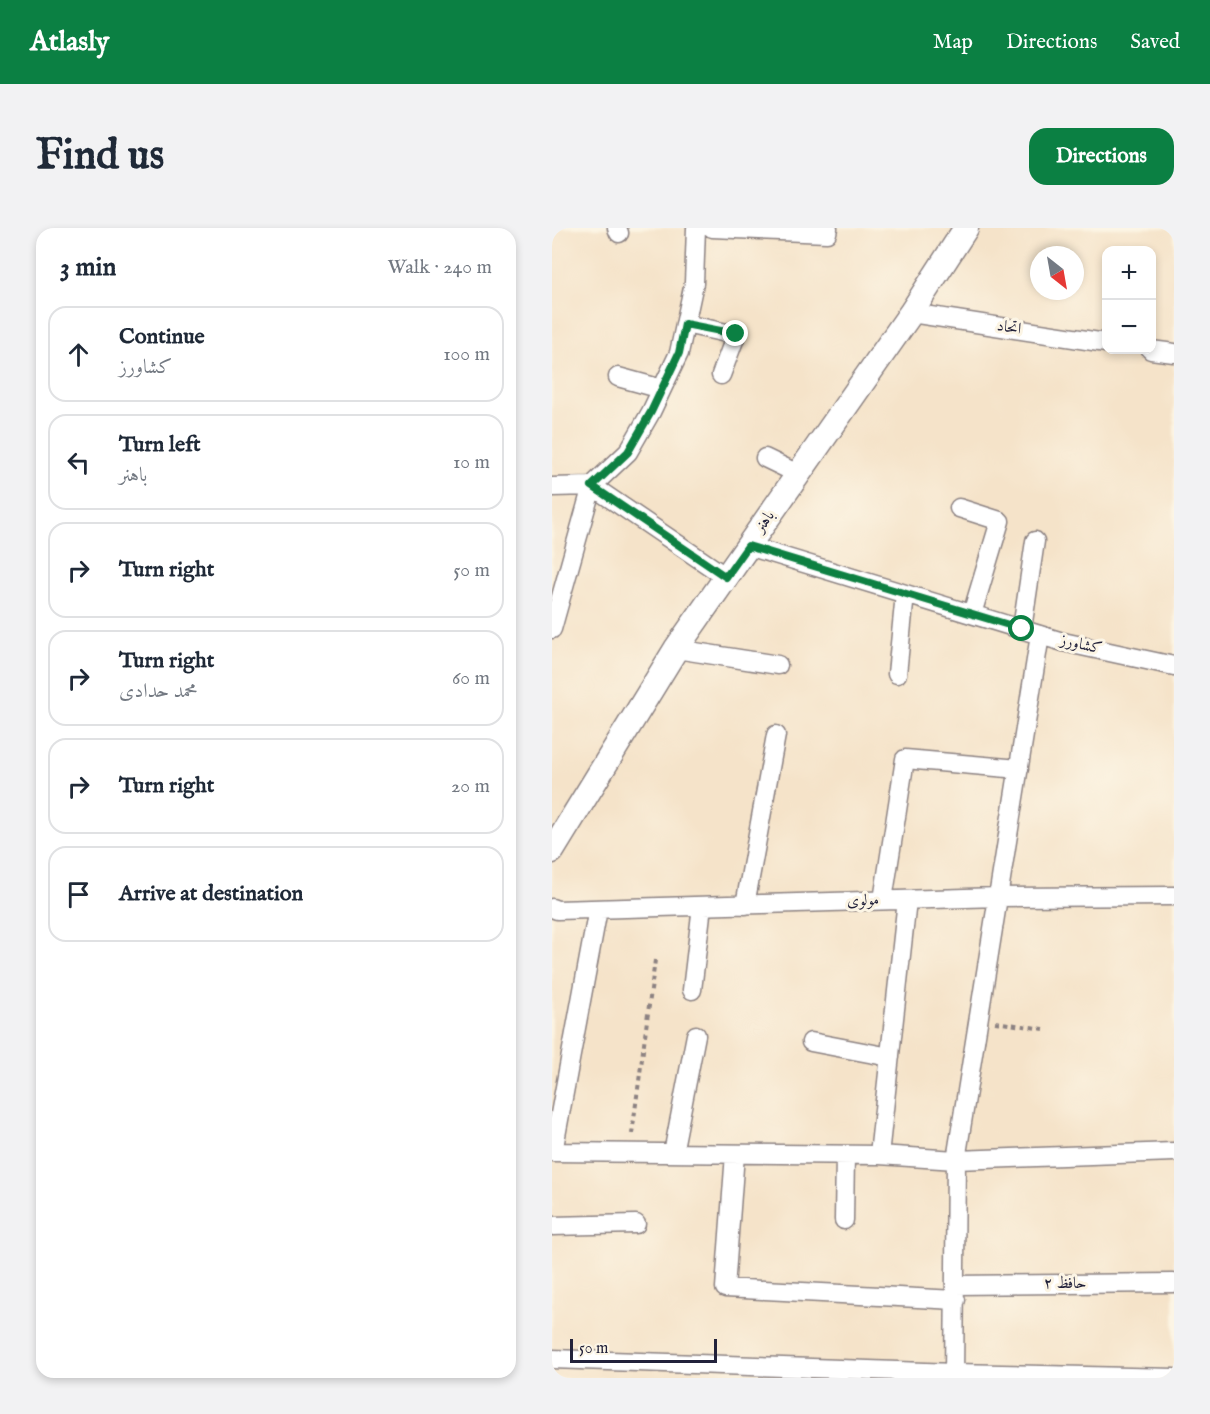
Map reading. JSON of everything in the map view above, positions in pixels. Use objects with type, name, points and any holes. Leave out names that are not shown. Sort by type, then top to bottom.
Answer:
[{"type":"street","points":[[552,629],[592,486],[628,452],[679,353],[694,283],[696,228]]},
{"type":"street","points":[[712,228],[827,233],[828,228]]},
{"type":"street","name":"باهنر","points":[[552,851],[675,649],[911,313],[966,228]]},
{"type":"street","name":"اتحاد","points":[[911,313],[1102,342]]},
{"type":"street","points":[[685,324],[736,334],[721,375]]},
{"type":"street","points":[[1156,351],[1174,353]]},
{"type":"street","points":[[618,377],[662,389]]},
{"type":"street","points":[[765,458],[798,474]]},
{"type":"street","points":[[552,487],[592,486],[726,577]]},
{"type":"street","points":[[959,508],[1000,520],[972,614]]},
{"type":"street","points":[[1022,629],[1035,541]]},
{"type":"street","name":"کشاورز","points":[[748,546],[1063,642],[1174,666]]},
{"type":"street","points":[[897,674],[905,594]]},
{"type":"street","points":[[954,1376],[956,1160],[1040,635]]},
{"type":"street","points":[[675,649],[778,665]]},
{"type":"street","points":[[745,904],[776,735]]},
{"type":"street","points":[[884,900],[905,759],[1019,769]]},
{"type":"street","name":"مولوی","points":[[552,908],[557,910],[598,909],[999,897],[1174,896]]},
{"type":"street","points":[[879,1155],[907,900]]},
{"type":"street","points":[[692,990],[702,906]]},
{"type":"street","points":[[598,909],[552,1152],[879,1155],[956,1160],[1174,1152]]},
{"type":"street","points":[[673,1153],[696,1035]]},
{"type":"street","points":[[811,1042],[890,1057]]},
{"type":"street","name":"حافظ ۲","points":[[735,1154],[725,1288],[956,1292],[1174,1283]]},
{"type":"street","points":[[844,1220],[845,1155]]},
{"type":"street","points":[[552,1226],[636,1224]]},
{"type":"street","points":[[552,1359],[954,1376],[1174,1378]]},
{"type":"path","points":[[630,1153],[655,960]]},
{"type":"path","points":[[979,1019],[1044,1029]]},
{"type":"route","points":[[736,334],[685,324],[679,353],[651,412],[628,452],[592,486],[726,577],[748,546],[1022,629]]}]
